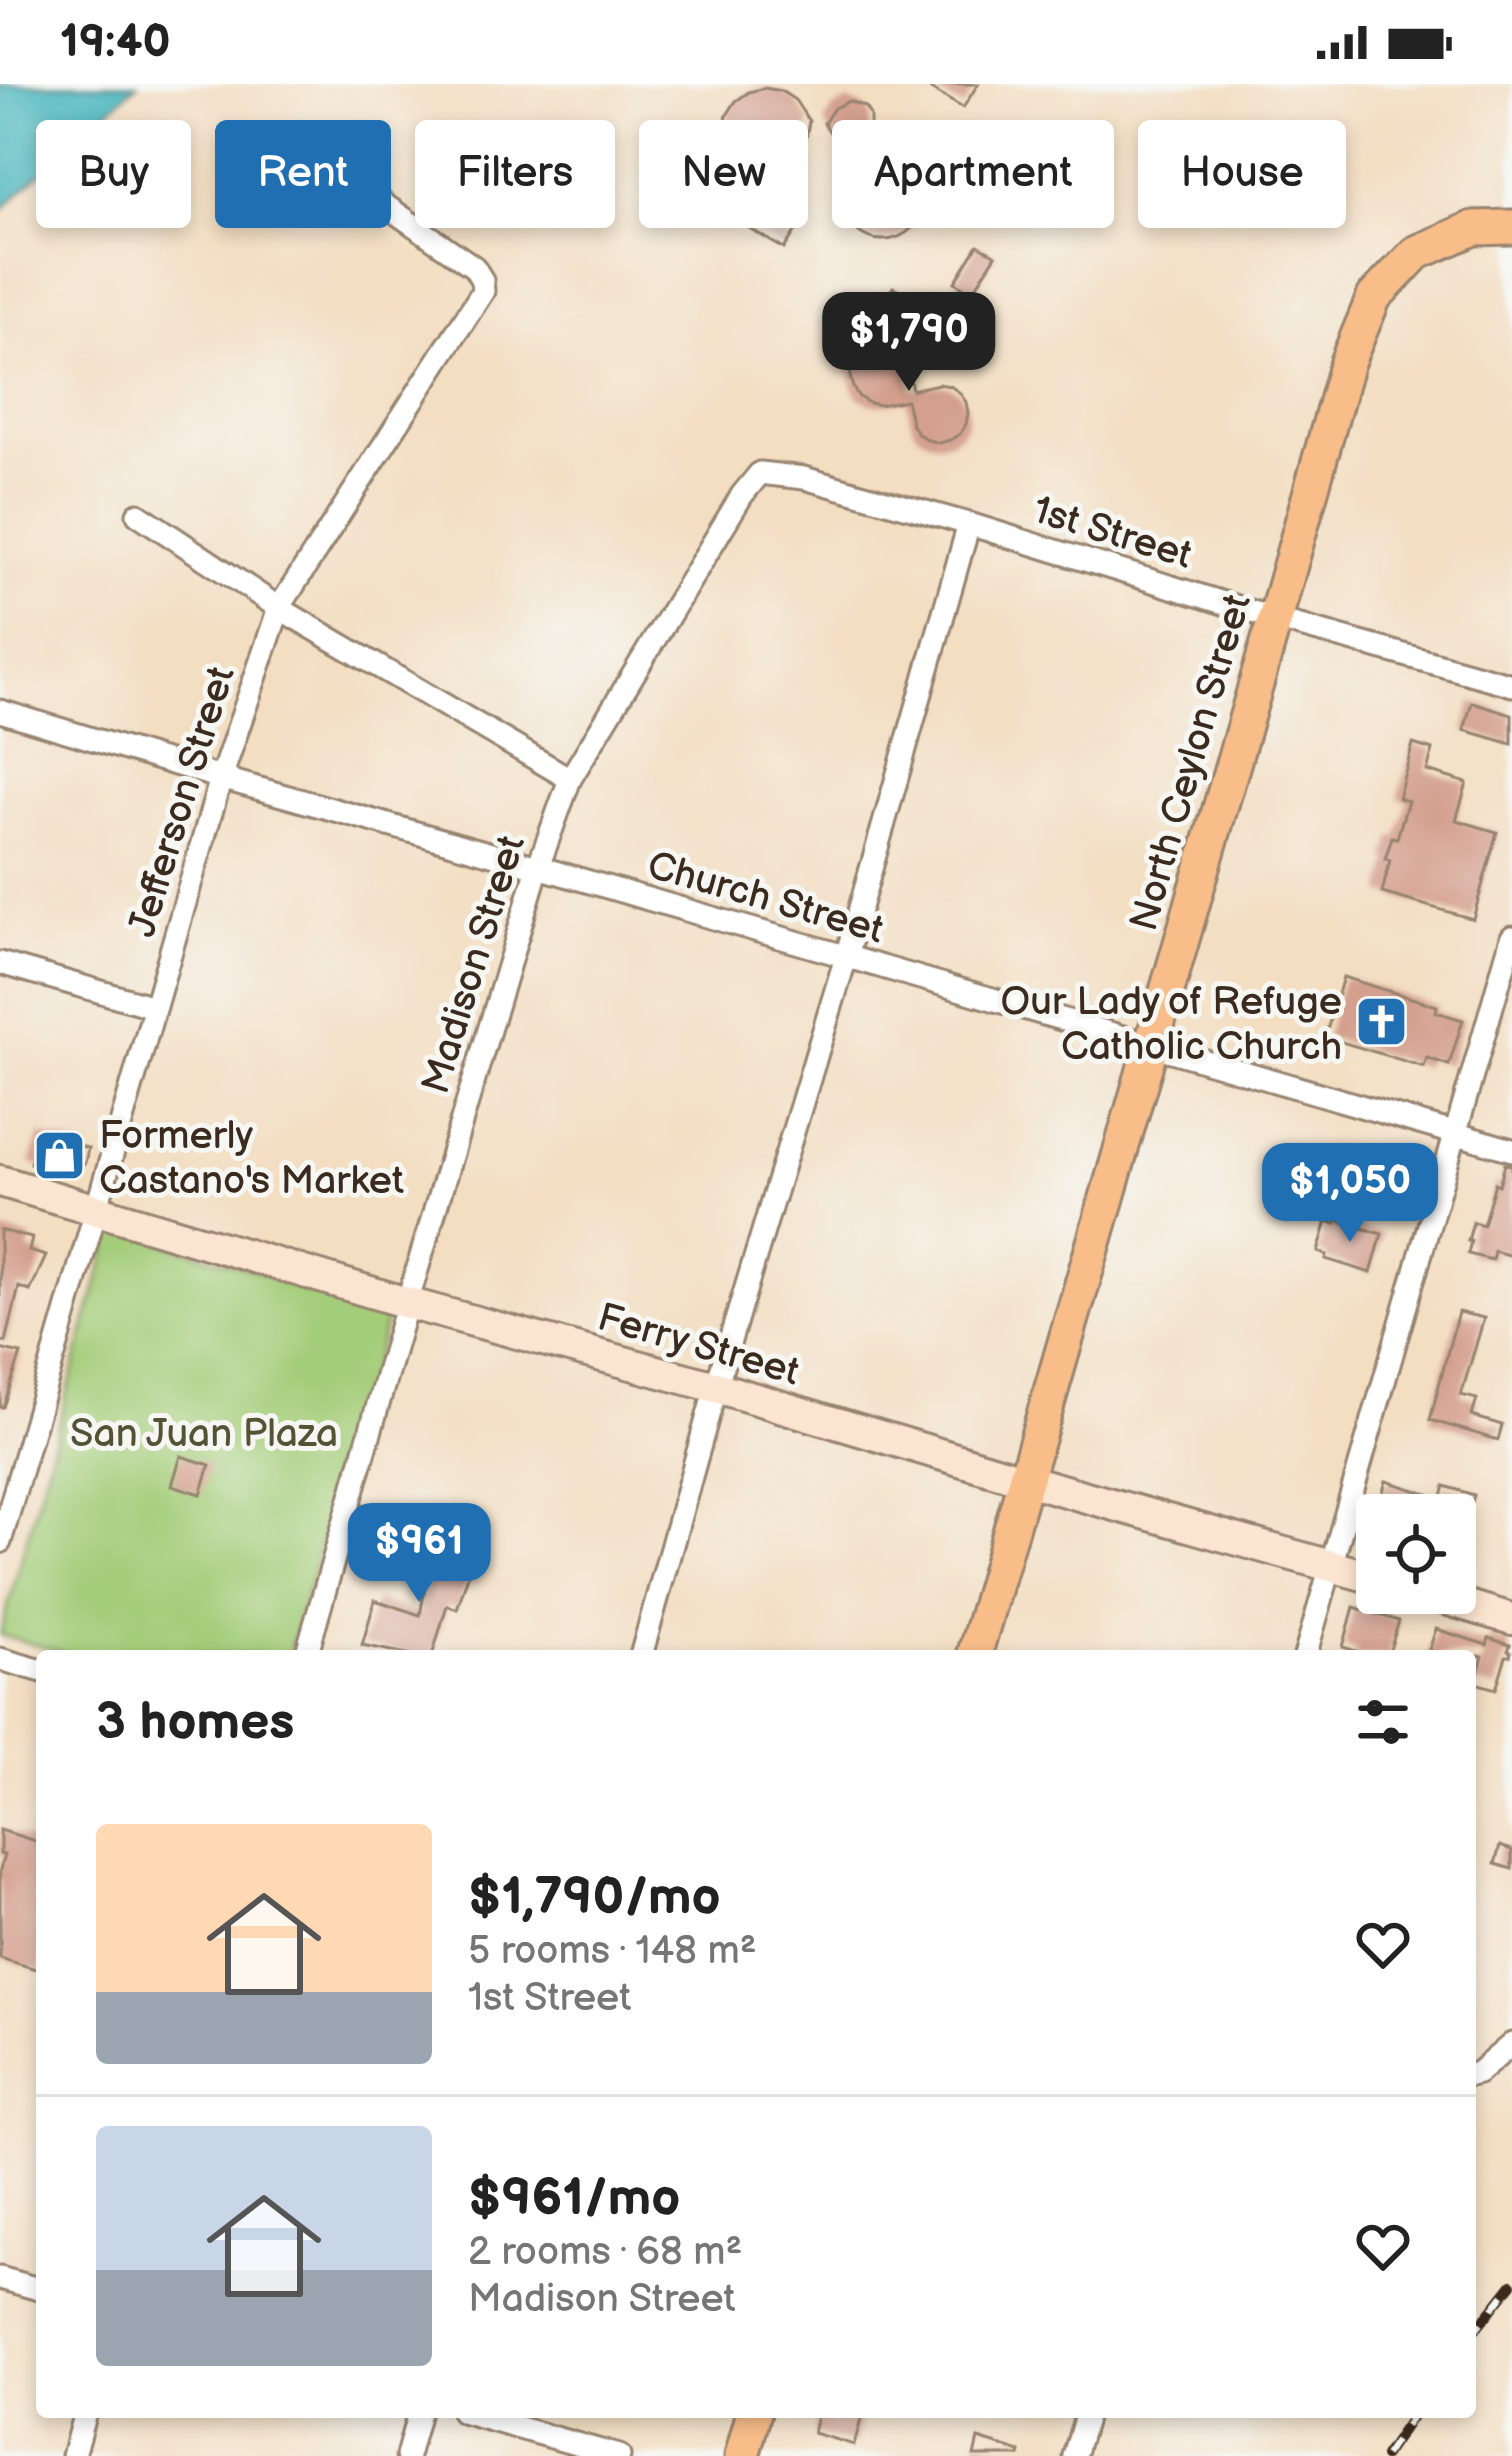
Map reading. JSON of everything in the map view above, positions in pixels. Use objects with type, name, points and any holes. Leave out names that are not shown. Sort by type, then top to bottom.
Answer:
[{"type":"main road","name":"North Ceylon Street","points":[[976,1650],[1347,362],[1374,297],[1416,254],[1474,228],[1512,227]]},
{"type":"main road","points":[[742,2456],[752,2418]]},
{"type":"street","name":"Jefferson Street","points":[[0,1542],[221,778],[279,608],[483,291],[474,267],[391,209]]},
{"type":"street","name":"1st Street","points":[[760,472],[804,478],[969,524],[1275,619],[1512,685]]},
{"type":"street","name":"Madison Street","points":[[308,1650],[538,867],[570,779],[760,472]]},
{"type":"street","points":[[138,514],[279,608],[570,779]]},
{"type":"street","points":[[643,1650],[969,524]]},
{"type":"street","name":"Church Street","points":[[0,711],[1512,1150]]},
{"type":"street","points":[[1307,1650],[1512,937]]},
{"type":"street","points":[[0,963],[154,1007]]},
{"type":"street","name":"Ferry Street","points":[[0,1181],[407,1303],[1356,1573]]},
{"type":"street","points":[[1476,1608],[1512,1618]]},
{"type":"street","points":[[0,1659],[36,1669]]},
{"type":"street","points":[[1476,2072],[1512,2044]]},
{"type":"street","points":[[0,2278],[36,2288]]},
{"type":"street","points":[[73,2456],[83,2418]]},
{"type":"street","points":[[406,2456],[417,2418]]},
{"type":"street","points":[[483,2418],[619,2456]]},
{"type":"street","points":[[1074,2456],[1085,2418]]},
{"type":"green space","name":"San Juan Plaza","points":[[113,1228],[389,1311],[290,1650],[54,1650],[0,1635]]},
{"type":"water","points":[[0,84],[137,84],[98,120],[36,120],[36,178],[0,211]]},
{"type":"building","points":[[922,84],[978,84],[963,108]]},
{"type":"building","points":[[781,91],[795,100],[809,121],[808,127],[808,120],[726,120],[736,101],[749,92]]},
{"type":"building","points":[[849,101],[865,107],[870,120],[832,120],[832,136],[824,123],[834,108]]},
{"type":"building","points":[[749,228],[797,228],[784,249]]},
{"type":"building","points":[[854,228],[912,228],[899,237],[867,237]]},
{"type":"building","points":[[978,245],[996,255],[972,293],[955,282]]},
{"type":"building","points":[[893,287],[920,304],[906,328],[878,311]]},
{"type":"building","points":[[868,349],[897,350],[907,364],[912,390],[938,384],[959,392],[968,413],[960,434],[939,443],[928,440],[912,425],[906,400],[880,405],[859,397],[850,376],[852,365]]},
{"type":"building","points":[[1472,702],[1512,714],[1512,744],[1464,730]]},
{"type":"building","points":[[1413,744],[1433,750],[1427,771],[1467,783],[1456,820],[1497,832],[1473,919],[1382,893],[1390,860],[1385,859],[1408,801],[1398,798]]},
{"type":"building","name":"Our Lady of Refuge Catholic Church","points":[[1343,977],[1437,1006],[1436,1012],[1463,1020],[1449,1065],[1427,1058],[1424,1067],[1325,1037]]},
{"type":"building","name":"Formerly Castano's Market","points":[[40,1135],[88,1148],[85,1163],[66,1176],[30,1163]]},
{"type":"building","points":[[1505,1164],[1512,1165],[1512,1256],[1494,1251],[1492,1260],[1468,1254],[1473,1222],[1483,1225]]},
{"type":"building","points":[[1337,1220],[1382,1234],[1371,1273],[1318,1252],[1327,1221],[1336,1224]]},
{"type":"building","points":[[0,1230],[32,1238],[29,1251],[46,1256],[30,1291],[19,1287],[6,1342],[0,1341]]},
{"type":"building","points":[[1458,1312],[1484,1318],[1461,1395],[1477,1399],[1472,1416],[1502,1425],[1498,1440],[1430,1420]]},
{"type":"building","points":[[0,1349],[21,1354],[3,1407],[0,1407]]},
{"type":"building","points":[[181,1456],[210,1465],[201,1494],[172,1485]]},
{"type":"building","points":[[1386,1481],[1428,1494],[1382,1494]]},
{"type":"building","points":[[1445,1486],[1471,1494],[1443,1494]]},
{"type":"building","points":[[407,1544],[472,1563],[457,1609],[447,1605],[434,1650],[362,1645],[375,1600],[420,1615],[427,1578],[399,1573]]},
{"type":"building","points":[[1354,1607],[1356,1614],[1399,1621],[1390,1650],[1343,1647]]},
{"type":"building","points":[[1436,1629],[1487,1645],[1489,1638],[1510,1645],[1511,1652],[1496,1689],[1476,1683],[1483,1656],[1476,1656],[1476,1650],[1429,1650]]},
{"type":"building","points":[[0,1830],[36,1841],[36,1969],[0,1958],[4,1855],[0,1854]]},
{"type":"building","points":[[1500,1846],[1512,1850],[1512,1869],[1495,1864]]},
{"type":"building","points":[[817,2418],[861,2418],[854,2445],[813,2433]]},
{"type":"building","points":[[978,2439],[1021,2452],[1020,2456],[974,2456]]},
{"type":"railway","points":[[1476,2329],[1512,2284]]},
{"type":"railway","points":[[1385,2456],[1411,2418]]},
{"type":"place","name":"Our Lady of Refuge Catholic Church","points":[[1381,1022]]},
{"type":"place","name":"Formerly Castano's Market","points":[[60,1156]]}]
